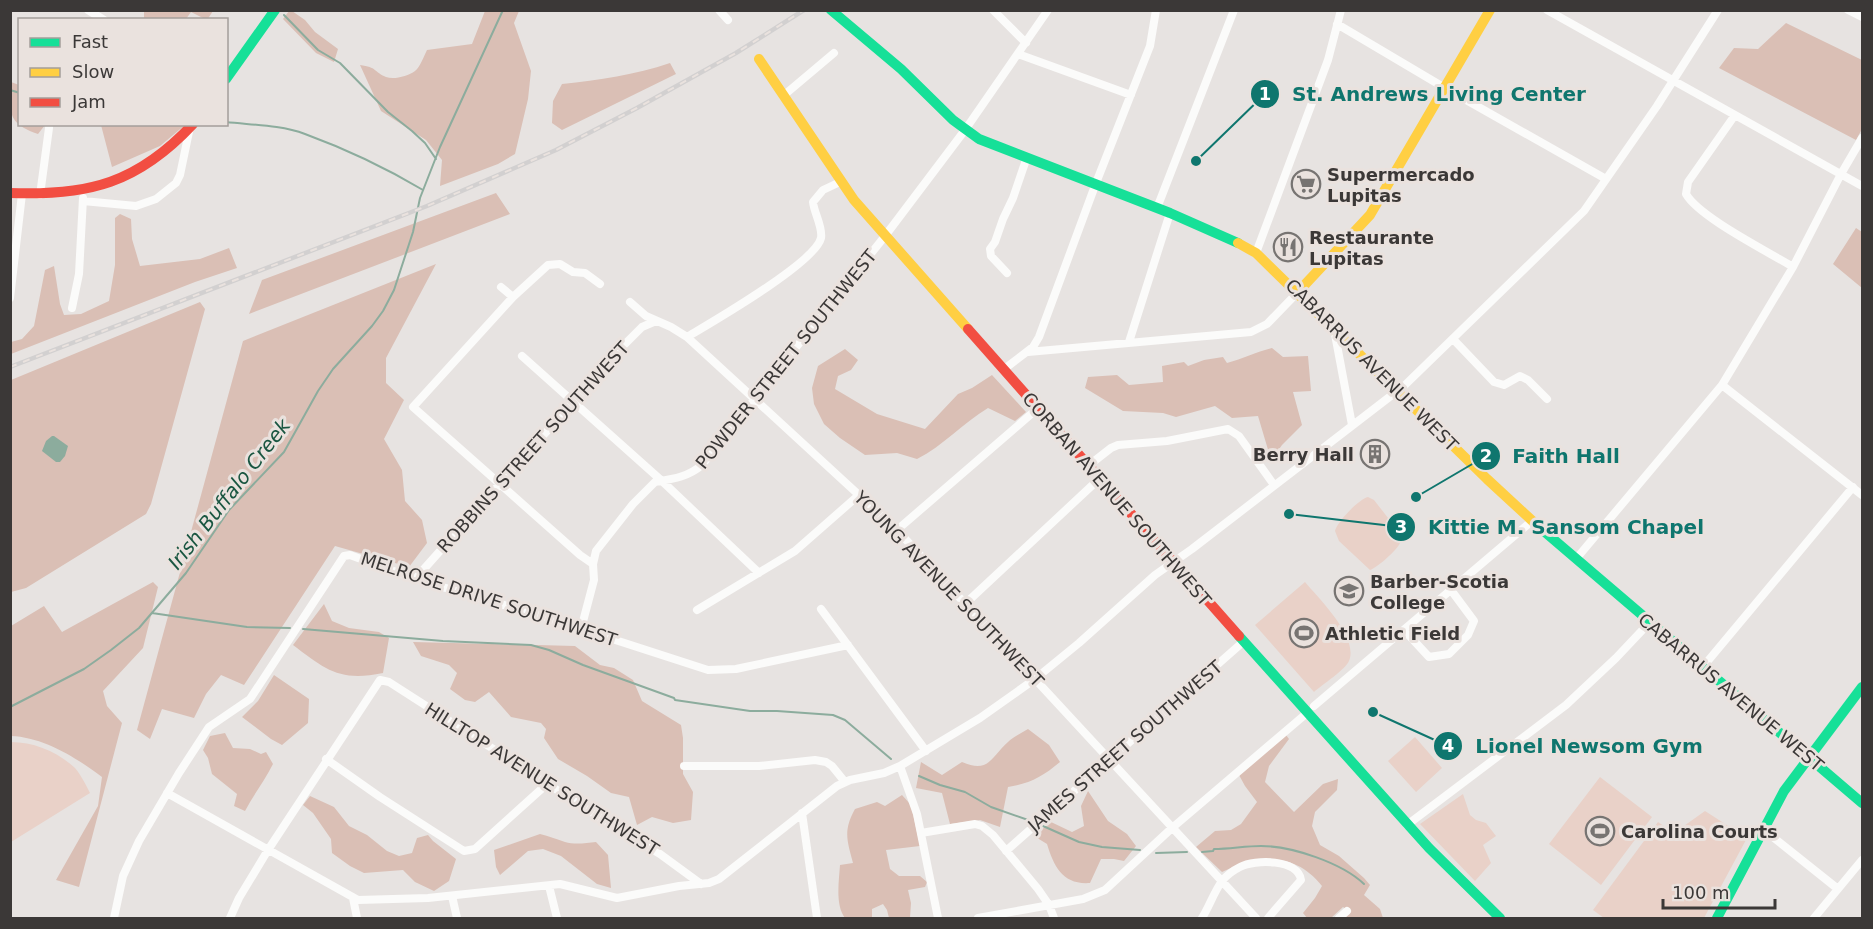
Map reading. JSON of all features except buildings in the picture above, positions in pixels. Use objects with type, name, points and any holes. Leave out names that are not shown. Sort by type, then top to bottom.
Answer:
[{"type":"street","points":[[88,10],[101,18]]},
{"type":"street","points":[[230,66],[275,10]]},
{"type":"street","points":[[719,10],[729,20]]},
{"type":"street","name":"CABARRUS AVENUE WEST","points":[[831,10],[901,69],[965,130],[979,139],[1170,213],[1229,238],[1256,253],[1532,521],[1863,803]]},
{"type":"street","points":[[993,10],[1026,43]]},
{"type":"street","name":"POWDER STREET SOUTHWEST","points":[[593,564],[596,550],[633,504],[655,482],[670,481],[694,472],[702,465],[885,236],[965,130],[1048,10]]},
{"type":"street","points":[[1004,370],[1033,347],[1040,337],[1095,183],[1153,35],[1156,10]]},
{"type":"street","points":[[1157,208],[1234,10]]},
{"type":"street","points":[[1256,253],[1328,60],[1341,10]]},
{"type":"street","points":[[1026,352],[1234,334],[1251,332],[1262,327],[1274,318],[1371,215],[1490,10]]},
{"type":"street","points":[[1547,10],[1863,186]]},
{"type":"street","points":[[167,793],[352,898],[367,901],[569,885],[617,898],[719,879],[845,782],[900,766],[980,718],[1035,679],[1155,575],[1398,391],[1568,229],[1584,211],[1674,80],[1718,10]]},
{"type":"street","points":[[1848,10],[1863,17]]},
{"type":"street","points":[[1337,24],[1606,179]]},
{"type":"street","points":[[783,96],[834,53]]},
{"type":"street","points":[[1018,54],[1131,95]]},
{"type":"street","name":"CORBAN AVENUE SOUTHWEST","points":[[759,59],[840,182],[885,236],[1243,642],[1310,710],[1407,825],[1494,917]]},
{"type":"street","points":[[1735,115],[1688,182],[1686,194],[1690,202],[1706,214],[1793,267]]},
{"type":"street","points":[[83,196],[137,171],[166,152],[191,126]]},
{"type":"street","points":[[10,298],[16,193],[83,196],[136,206],[156,199],[176,183],[180,175],[191,126]]},
{"type":"street","points":[[40,195],[49,128]]},
{"type":"street","points":[[1576,559],[1722,385],[1793,267],[1841,174],[1863,138]]},
{"type":"street","points":[[1007,273],[991,256],[990,249],[1013,198],[1027,157]]},
{"type":"street","points":[[687,337],[768,287],[812,250],[821,240],[813,202],[823,190],[840,182]]},
{"type":"street","points":[[72,308],[79,274],[83,196]]},
{"type":"street","points":[[1129,342],[1170,213]]},
{"type":"street","points":[[581,629],[594,580],[593,564],[498,485],[412,408],[513,297],[548,265],[560,264],[573,272],[585,273],[600,284]]},
{"type":"street","points":[[501,287],[513,297]]},
{"type":"street","name":"YOUNG AVENUE SOUTHWEST","points":[[630,302],[656,321],[672,327],[687,337],[897,530],[1221,883],[1256,918]]},
{"type":"street","name":"ROBBINS STREET SOUTHWEST","points":[[415,579],[642,327],[656,321]]},
{"type":"street","points":[[1333,328],[1352,425]]},
{"type":"street","points":[[1453,339],[1494,382],[1504,385],[1520,376],[1528,380],[1547,399]]},
{"type":"street","points":[[522,356],[662,481],[759,573]]},
{"type":"street","points":[[1722,385],[1863,495]]},
{"type":"street","points":[[897,530],[1037,409]]},
{"type":"street","points":[[1088,466],[1118,445],[1167,441],[1228,429],[1239,436],[1274,484]]},
{"type":"street","points":[[965,604],[1099,479]]},
{"type":"street","points":[[1702,668],[1853,488]]},
{"type":"street","points":[[697,610],[806,542],[860,494]]},
{"type":"street","points":[[978,918],[1083,899],[1105,890],[1172,828],[1532,521]]},
{"type":"street","name":"MELROSE DRIVE SOUTHWEST","points":[[114,918],[123,876],[139,841],[167,793],[209,727],[250,699],[344,556],[350,555],[415,579],[581,629],[699,668],[736,669],[848,645]]},
{"type":"street","points":[[1404,630],[1429,657],[1449,654],[1468,635],[1474,621],[1451,590]]},
{"type":"street","points":[[821,609],[926,751]]},
{"type":"street","points":[[1407,825],[1566,705],[1650,622]]},
{"type":"street","name":"JAMES STREET SOUTHWEST","points":[[1006,851],[1243,642]]},
{"type":"street","name":"HILLTOP AVENUE SOUTHWEST","points":[[326,759],[380,680],[389,682],[660,854],[701,884]]},
{"type":"street","points":[[1717,918],[1784,791],[1863,687]]},
{"type":"street","points":[[230,918],[239,898],[326,759],[464,851],[475,849],[547,784]]},
{"type":"street","points":[[684,766],[759,766],[815,760],[832,766],[845,782]]},
{"type":"street","points":[[900,766],[911,794],[921,833],[938,918]]},
{"type":"street","points":[[802,813],[817,918]]},
{"type":"street","points":[[921,833],[975,824],[988,830],[1049,905],[1054,918]]},
{"type":"street","points":[[1764,830],[1838,889]]},
{"type":"street","points":[[1814,918],[1863,860]]},
{"type":"street","points":[[1203,918],[1221,883],[1240,867],[1273,862],[1290,866],[1297,870],[1301,880],[1268,918]]},
{"type":"street","points":[[549,886],[557,918]]},
{"type":"street","points":[[452,896],[458,918]]},
{"type":"street","points":[[352,898],[357,918]]},
{"type":"street","points":[[1339,918],[1347,911]]},
{"type":"shaded area","points":[[144,10],[213,11],[208,18],[191,12],[187,18],[144,18]]},
{"type":"shaded area","points":[[289,11],[292,11],[338,49],[334,62],[316,53],[283,19]]},
{"type":"shaded area","points":[[485,11],[519,11],[514,23],[531,71],[528,99],[515,154],[498,164],[440,186],[442,160],[426,140],[381,111],[360,65],[373,68],[389,78],[409,74],[417,69],[427,50],[472,44]]},
{"type":"shaded area","points":[[1786,23],[1862,60],[1862,129],[1856,140],[1719,68],[1734,48],[1758,49]]},
{"type":"shaded area","points":[[670,63],[676,74],[562,130],[552,123],[553,101],[562,84],[644,71]]},
{"type":"shaded area","points":[[11,82],[18,85],[18,123],[12,115]]},
{"type":"shaded area","points":[[22,126],[44,126],[38,134]]},
{"type":"shaded area","points":[[101,126],[184,126],[160,146],[112,167]]},
{"type":"shaded area","points":[[496,193],[510,214],[249,314],[262,280]]},
{"type":"shaded area","points":[[120,214],[131,219],[132,239],[140,266],[200,259],[229,248],[237,268],[195,282],[11,354],[11,342],[22,339],[34,326],[45,270],[54,266],[64,315],[81,314],[109,301],[115,265],[115,218]]},
{"type":"shaded area","points":[[1856,228],[1862,232],[1862,288],[1833,264]]},
{"type":"shaded area","points":[[436,264],[386,358],[386,383],[404,400],[384,439],[402,470],[405,501],[422,520],[427,543],[409,567],[335,546],[244,685],[221,675],[206,694],[194,718],[162,709],[150,739],[137,730],[243,341]]},
{"type":"shaded area","points":[[200,302],[205,309],[151,504],[146,514],[26,588],[11,592],[11,380]]},
{"type":"shaded area","points":[[1272,348],[1283,357],[1308,356],[1311,391],[1293,392],[1302,425],[1275,455],[1269,453],[1258,416],[1232,418],[1215,406],[1176,417],[1163,413],[1123,411],[1085,388],[1088,377],[1117,375],[1129,385],[1163,382],[1162,366],[1184,362],[1188,366],[1204,360],[1223,357],[1227,363]]},
{"type":"shaded area","points":[[845,349],[858,360],[851,370],[838,376],[835,389],[877,414],[925,429],[958,394],[992,375],[1026,412],[1015,421],[988,408],[936,448],[917,459],[897,453],[865,455],[824,424],[814,404],[812,388],[818,366]]},
{"type":"shaded area","points":[[52,436],[68,446],[60,462],[56,462],[42,451],[46,441]]},
{"type":"shaded area","points":[[1368,497],[1374,500],[1399,532],[1401,539],[1391,554],[1370,570],[1339,541],[1335,531],[1349,511]]},
{"type":"shaded area","points":[[153,582],[158,587],[143,648],[103,691],[107,706],[122,723],[79,887],[56,880],[98,806],[102,777],[71,756],[47,744],[11,736],[11,626],[44,606],[62,632]]},
{"type":"shaded area","name":"Athletic Field","points":[[1305,582],[1336,619],[1351,651],[1347,664],[1314,692],[1255,625]]},
{"type":"shaded area","points":[[324,604],[332,621],[349,628],[379,632],[389,638],[383,673],[355,676],[334,672],[293,645]]},
{"type":"shaded area","points":[[413,642],[575,646],[600,665],[614,668],[633,680],[642,701],[681,725],[683,774],[693,792],[691,820],[673,823],[652,817],[637,825],[629,797],[611,793],[558,759],[544,738],[546,729],[541,723],[511,717],[489,692],[475,702],[465,700],[450,689],[457,673],[449,665],[421,656]]},
{"type":"shaded area","points":[[274,675],[309,699],[308,723],[282,745],[242,717],[258,701]]},
{"type":"shaded area","points":[[1028,729],[1049,745],[1060,762],[1036,779],[1008,787],[1000,827],[980,820],[950,824],[942,793],[916,788],[921,762],[942,775],[962,762],[978,766],[984,765],[1010,740]]},
{"type":"shaded area","points":[[225,733],[233,748],[250,749],[261,754],[266,752],[273,764],[245,811],[234,806],[237,794],[212,774],[208,758],[203,750],[210,736]]},
{"type":"shaded area","points":[[1286,735],[1289,739],[1269,766],[1265,782],[1294,812],[1323,784],[1338,779],[1337,790],[1315,812],[1312,826],[1320,845],[1339,856],[1370,885],[1364,895],[1380,909],[1383,918],[1344,918],[1350,912],[1343,907],[1331,918],[1307,918],[1303,913],[1322,886],[1300,867],[1288,862],[1262,860],[1235,866],[1222,872],[1196,847],[1215,831],[1231,830],[1241,824],[1257,802],[1239,775]]},
{"type":"shaded area","points":[[1415,737],[1442,768],[1416,792],[1388,761]]},
{"type":"shaded area","points":[[11,742],[37,746],[61,757],[75,768],[90,793],[11,842]]},
{"type":"shaded area","name":"Carolina Courts","points":[[1600,777],[1652,817],[1601,885],[1549,844]]},
{"type":"shaded area","points":[[1088,791],[1108,821],[1127,834],[1136,846],[1124,861],[1101,859],[1090,883],[1081,883],[1066,878],[1061,873],[1047,844],[1034,836],[1051,822],[1072,832],[1084,826],[1081,806]]},
{"type":"shaded area","points":[[1463,794],[1470,815],[1486,823],[1496,836],[1483,845],[1491,863],[1475,881],[1420,824]]},
{"type":"shaded area","points":[[902,795],[911,805],[920,846],[886,850],[890,869],[899,876],[920,876],[927,882],[925,887],[908,890],[911,903],[910,918],[889,918],[883,904],[872,909],[872,918],[845,918],[839,900],[840,865],[853,863],[847,836],[851,817],[855,809],[877,802],[885,806]]},
{"type":"shaded area","points":[[310,796],[334,807],[349,826],[367,835],[387,851],[399,856],[412,853],[417,838],[428,835],[456,859],[449,881],[434,891],[415,882],[403,870],[364,873],[350,866],[332,853],[331,839],[313,813],[303,805]]},
{"type":"shaded area","points":[[1705,811],[1747,838],[1704,918],[1604,918],[1593,910],[1658,822],[1674,833]]},
{"type":"shaded area","points":[[540,834],[569,843],[596,842],[608,855],[611,888],[597,884],[561,856],[543,849],[528,851],[500,875],[496,867],[494,850]]},
{"type":"waterway","name":"Irish Buffalo Creek","points":[[10,707],[84,669],[139,628],[186,573],[229,510],[284,452],[318,391],[333,369],[372,326],[394,290],[413,232],[420,198],[440,147],[503,10]]},
{"type":"waterway","points":[[284,15],[318,50],[340,63],[388,112],[425,143],[436,159]]},
{"type":"waterway","points":[[10,90],[18,92]]},
{"type":"waterway","points":[[228,122],[276,127],[305,134],[366,159],[423,190]]},
{"type":"waterway","points":[[152,613],[247,627],[290,628]]},
{"type":"waterway","points":[[303,629],[443,641],[531,645],[675,700],[750,711],[833,715],[845,720],[891,759]]},
{"type":"waterway","points":[[919,776],[965,792],[991,807],[1031,821]]},
{"type":"waterway","points":[[1043,826],[1079,842],[1102,847],[1140,850]]},
{"type":"waterway","points":[[1202,852],[1255,846],[1287,849],[1330,863],[1355,876],[1364,884]]},
{"type":"waterway","points":[[1156,853],[1187,852]]},
{"type":"railway","points":[[10,367],[427,206],[556,150],[736,53],[804,10]]},
{"type":"traffic: fast","points":[[228,76],[275,10]]},
{"type":"traffic: fast","points":[[831,10],[901,69],[953,120],[979,139],[1170,213],[1238,243]]},
{"type":"traffic: fast","points":[[1539,527],[1862,803]]},
{"type":"traffic: fast","points":[[1239,636],[1429,848],[1500,918]]},
{"type":"traffic: fast","points":[[1717,918],[1784,791],[1862,687]]},
{"type":"traffic: slow","points":[[1298,292],[1370,215],[1490,10]]},
{"type":"traffic: slow","points":[[759,59],[854,200],[968,329]]},
{"type":"traffic: slow","points":[[1238,243],[1256,253],[1539,527]]},
{"type":"traffic: jam","points":[[10,193],[64,192],[110,182],[132,173],[152,160],[191,126]]},
{"type":"traffic: jam","points":[[968,329],[1239,636]]},
{"type":"place","name":"St. Andrews Living Center","points":[[1196,161]]},
{"type":"place","name":"Supermercado Lupitas","points":[[1306,184]]},
{"type":"place","name":"Restaurante Lupitas","points":[[1288,247]]},
{"type":"place","name":"Berry Hall","points":[[1375,454]]},
{"type":"place","name":"Faith Hall","points":[[1416,497]]},
{"type":"place","name":"Kittie M. Sansom Chapel","points":[[1289,514]]},
{"type":"place","name":"Barber-Scotia College","points":[[1349,591]]},
{"type":"place","name":"Athletic Field","points":[[1304,633]]},
{"type":"place","name":"Lionel Newsom Gym","points":[[1373,712]]},
{"type":"place","name":"Carolina Courts","points":[[1600,831]]}]
